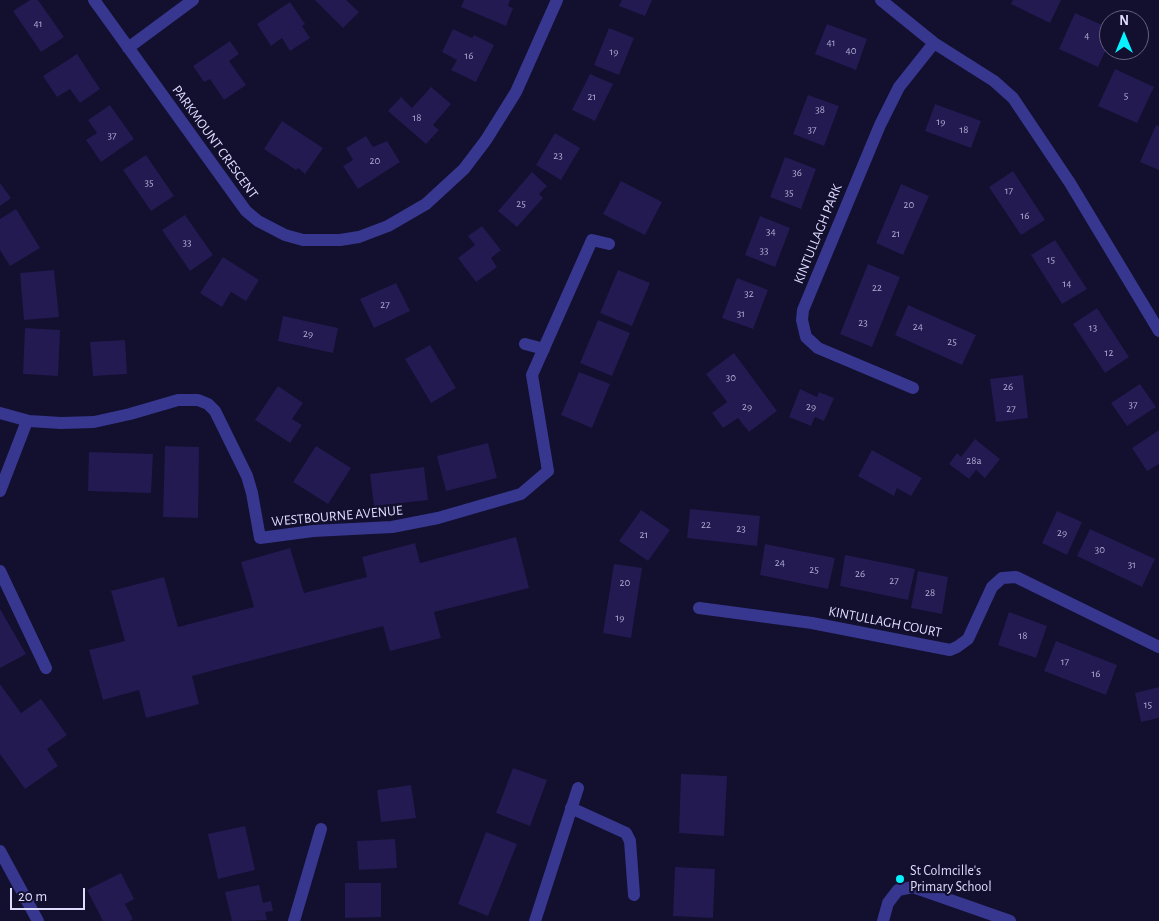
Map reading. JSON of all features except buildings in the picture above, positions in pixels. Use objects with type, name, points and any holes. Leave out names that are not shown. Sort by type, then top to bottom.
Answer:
[{"type":"street","name":"PARKMOUNT CRESCENT","points":[[94,0],[246,211],[258,221],[285,235],[303,240],[340,240],[374,232],[402,218],[431,199],[464,169],[486,140],[512,98],[557,0]]},
{"type":"street","points":[[128,48],[193,0]]},
{"type":"street","points":[[881,0],[934,43],[994,81],[1014,98],[1070,183],[1159,331]]},
{"type":"street","name":"KINTULLAGH PARK","points":[[913,388],[818,348],[806,337],[802,320],[803,310],[880,125],[899,87],[934,43]]},
{"type":"street","name":"WESTBOURNE AVENUE","points":[[0,413],[27,421],[94,422],[178,400],[198,400],[208,404],[215,410],[241,461],[252,493],[260,538],[313,531],[392,527],[438,518],[521,494],[548,471],[532,375],[592,240],[609,244]]},
{"type":"street","points":[[524,344],[544,349]]},
{"type":"street","points":[[0,491],[27,421]]},
{"type":"street","points":[[0,571],[46,668]]},
{"type":"street","name":"KINTULLAGH COURT","points":[[699,608],[812,623],[950,650],[968,639],[992,587],[998,580],[1011,576],[1019,578],[1159,647]]},
{"type":"street","points":[[535,921],[578,788]]},
{"type":"street","points":[[571,808],[626,833],[630,841],[634,894]]},
{"type":"street","points":[[294,921],[321,829]]},
{"type":"street","points":[[0,851],[38,921]]},
{"type":"street","points":[[883,921],[888,903],[898,890],[913,887],[1010,921]]},
{"type":"place","name":"St Colmcille's Primary School","points":[[900,879]]}]
